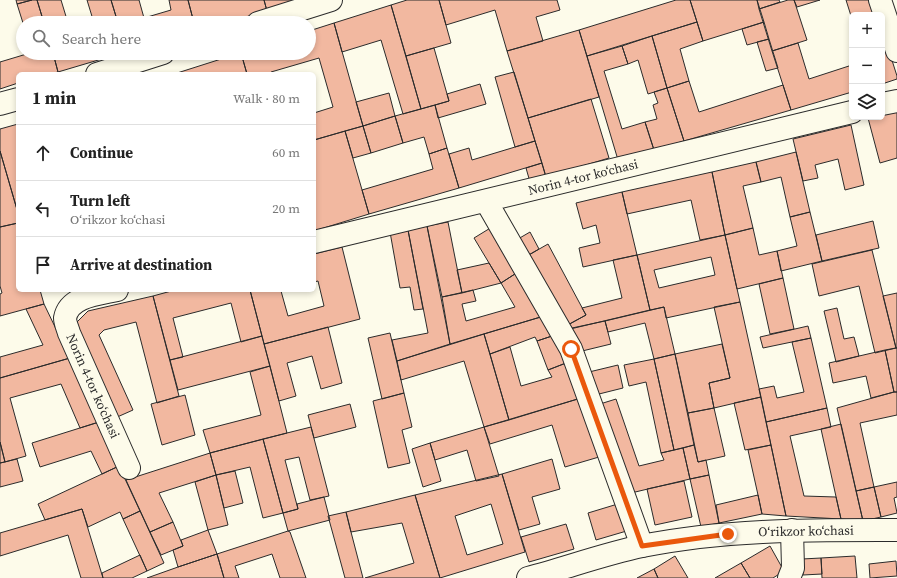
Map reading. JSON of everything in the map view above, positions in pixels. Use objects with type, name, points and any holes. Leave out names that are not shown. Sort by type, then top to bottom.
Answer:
[{"type":"street","points":[[280,16],[331,0]]},
{"type":"street","points":[[880,0],[897,51]]},
{"type":"street","points":[[103,72],[141,60]]},
{"type":"street","points":[[0,104],[16,100]]},
{"type":"street","points":[[885,103],[897,101]]},
{"type":"street","name":"Norin 4-tor koʻchasi","points":[[316,242],[849,113]]},
{"type":"street","points":[[486,201],[571,349],[642,546]]},
{"type":"street","name":"Norin 4-tor koʻchasi","points":[[109,292],[81,299],[69,306],[65,319],[69,333],[129,468]]},
{"type":"street","points":[[789,578],[793,568],[792,530]]},
{"type":"street","name":"Oʻrikzor koʻchasi","points":[[528,578],[642,546],[728,534],[792,530],[897,530]]},
{"type":"building","points":[[16,0],[32,0],[17,4]]},
{"type":"building","points":[[37,0],[42,16],[21,16],[17,4]]},
{"type":"building","points":[[37,0],[61,0],[66,16],[42,16]]},
{"type":"building","points":[[87,0],[111,0],[116,16],[92,16]]},
{"type":"building","points":[[111,0],[139,0],[143,16],[116,16]]},
{"type":"building","points":[[169,0],[188,0],[192,16],[151,16],[171,10]]},
{"type":"building","points":[[188,0],[264,0],[267,11],[249,16],[192,16]]},
{"type":"building","points":[[264,0],[303,0],[267,11]]},
{"type":"building","points":[[407,0],[439,0],[451,43],[406,56],[391,5]]},
{"type":"building","points":[[439,0],[557,0],[560,10],[536,17],[543,41],[507,51],[495,10],[446,25]]},
{"type":"building","points":[[676,0],[690,0],[697,22],[587,56],[579,30]]},
{"type":"building","points":[[690,0],[757,0],[764,22],[703,41]]},
{"type":"building","points":[[757,0],[779,0],[780,2],[759,9]]},
{"type":"building","points":[[788,0],[794,0],[807,40],[772,51],[759,9]]},
{"type":"building","points":[[794,0],[820,0],[797,7]]},
{"type":"building","points":[[846,0],[873,0],[876,12],[850,12]]},
{"type":"building","points":[[391,5],[421,109],[403,114],[381,40],[342,52],[334,23]]},
{"type":"building","points":[[697,22],[703,41],[680,49],[689,81],[667,88],[652,36]]},
{"type":"building","points":[[764,22],[769,39],[747,45],[742,29]]},
{"type":"building","points":[[334,23],[363,126],[316,139],[316,112],[333,107],[319,58],[316,59],[316,29]]},
{"type":"building","points":[[579,30],[599,97],[528,118],[507,51]]},
{"type":"building","points":[[652,36],[667,88],[648,94],[638,60],[628,64],[622,46]]},
{"type":"building","points":[[885,38],[897,76],[897,79],[885,83]]},
{"type":"building","points":[[769,39],[778,68],[766,71],[757,42]]},
{"type":"building","points":[[798,43],[809,79],[849,66],[849,93],[791,110],[772,51]]},
{"type":"building","points":[[622,46],[628,64],[604,71],[622,129],[645,122],[654,150],[618,160],[587,56]]},
{"type":"building","points":[[434,48],[449,101],[421,109],[406,56]]},
{"type":"building","points":[[16,57],[16,60],[55,60],[58,72],[16,72],[16,84],[0,89],[0,62]]},
{"type":"building","points":[[55,60],[98,60],[58,72]]},
{"type":"building","points":[[218,60],[243,60],[246,72],[180,72]]},
{"type":"building","points":[[243,60],[312,60],[271,72],[246,72]]},
{"type":"building","points":[[514,72],[535,141],[515,147],[495,77]]},
{"type":"building","points":[[689,81],[699,112],[783,85],[791,110],[684,141],[667,88]]},
{"type":"building","points":[[480,84],[486,104],[438,118],[435,105],[449,101],[447,94]]},
{"type":"building","points":[[667,88],[684,141],[654,150],[645,122],[657,119],[653,105],[658,103],[654,92]]},
{"type":"building","points":[[389,93],[395,116],[363,126],[356,102]]},
{"type":"building","points":[[591,99],[609,158],[546,177],[528,118]]},
{"type":"building","points":[[435,105],[447,148],[429,154],[424,137],[403,143],[395,116]]},
{"type":"building","points":[[897,109],[897,158],[880,163],[869,120],[885,120],[885,113]]},
{"type":"building","points":[[395,116],[403,143],[371,153],[363,126]]},
{"type":"building","points":[[16,125],[16,206],[0,151],[0,129]]},
{"type":"building","points":[[851,125],[864,185],[845,190],[838,159],[815,165],[818,178],[803,181],[793,139]]},
{"type":"building","points":[[363,126],[371,153],[353,158],[345,131]]},
{"type":"building","points":[[345,131],[369,214],[316,230],[316,139]]},
{"type":"building","points":[[535,141],[542,163],[459,188],[449,154],[469,148],[472,160]]},
{"type":"building","points":[[447,148],[459,188],[369,214],[362,190],[433,169],[429,154]]},
{"type":"building","points":[[0,151],[16,206],[16,223],[0,227]]},
{"type":"building","points":[[796,152],[810,212],[790,217],[781,177],[761,182],[756,162]]},
{"type":"building","points":[[756,162],[761,182],[743,186],[753,228],[725,235],[712,172]]},
{"type":"building","points":[[542,163],[546,177],[530,182],[526,168]]},
{"type":"building","points":[[712,172],[725,235],[700,240],[691,200],[627,214],[622,192]]},
{"type":"building","points":[[622,192],[637,255],[583,267],[579,248],[600,243],[596,225],[583,229],[576,203]]},
{"type":"building","points":[[810,212],[822,261],[781,271],[777,251],[797,246],[790,217]]},
{"type":"building","points":[[873,221],[879,248],[822,261],[816,235]]},
{"type":"building","points":[[448,222],[462,293],[442,297],[427,226]]},
{"type":"building","points":[[16,223],[16,292],[41,292],[44,304],[0,316],[0,294],[2,293],[0,286],[0,227]]},
{"type":"building","points":[[427,226],[450,344],[397,361],[392,340],[428,333],[408,230]]},
{"type":"building","points":[[492,227],[518,272],[501,283],[474,238]]},
{"type":"building","points":[[753,228],[759,255],[777,251],[783,278],[737,289],[725,235]]},
{"type":"building","points":[[408,230],[423,309],[414,310],[410,287],[400,288],[390,232]]},
{"type":"building","points":[[530,232],[539,249],[527,256],[518,239]]},
{"type":"building","points":[[725,235],[740,302],[666,318],[664,307],[650,310],[637,255]],"holes":[[[711,257],[715,275],[659,288],[654,270]]]},
{"type":"building","points":[[548,244],[586,315],[564,327],[527,256]]},
{"type":"building","points":[[342,247],[360,319],[264,344],[251,292],[281,292],[288,316],[324,306],[318,281],[316,282],[316,254]]},
{"type":"building","points":[[872,250],[896,348],[875,353],[859,286],[819,296],[812,264]]},
{"type":"building","points":[[637,255],[650,310],[566,330],[564,327],[586,315],[582,308],[622,298],[613,260]]},
{"type":"building","points":[[489,263],[501,283],[462,293],[457,270]]},
{"type":"building","points":[[518,272],[544,316],[450,344],[442,297],[473,290],[476,301],[462,304],[466,321],[515,307],[501,283]]},
{"type":"building","points":[[783,278],[794,329],[770,334],[759,284]]},
{"type":"building","points":[[168,292],[251,292],[262,336],[241,342],[231,303],[173,318],[183,357],[170,360],[153,296]]},
{"type":"building","points":[[897,293],[897,348],[896,348],[883,296]]},
{"type":"building","points":[[153,296],[179,396],[157,403],[136,322],[104,330],[99,335],[133,410],[115,418],[77,332],[77,322],[88,311]]},
{"type":"building","points":[[740,302],[761,397],[714,408],[709,383],[730,378],[714,307]]},
{"type":"building","points":[[44,304],[70,358],[0,378],[0,357],[43,345],[26,309]]},
{"type":"building","points":[[664,307],[675,354],[654,359],[645,323],[608,332],[605,321]]},
{"type":"building","points":[[837,308],[844,339],[854,337],[859,356],[836,362],[824,311]]},
{"type":"building","points":[[544,316],[555,335],[537,341],[535,337],[490,354],[484,334]]},
{"type":"building","points":[[605,321],[611,344],[578,352],[572,328]]},
{"type":"building","points":[[808,326],[811,338],[763,348],[760,337]]},
{"type":"building","points":[[328,327],[342,383],[321,389],[312,356],[287,363],[296,396],[279,401],[264,344]]},
{"type":"building","points":[[390,333],[404,393],[382,399],[368,338]]},
{"type":"building","points":[[484,334],[509,420],[484,427],[464,361],[401,380],[397,361]]},
{"type":"building","points":[[555,335],[566,363],[548,370],[537,341]]},
{"type":"building","points":[[262,336],[270,366],[178,390],[170,360]]},
{"type":"building","points":[[811,338],[827,408],[766,422],[759,389],[774,386],[777,398],[804,392],[792,342]]},
{"type":"building","points":[[722,344],[730,378],[709,383],[714,408],[688,413],[675,354]]},
{"type":"building","points":[[510,347],[521,386],[552,377],[548,370],[566,363],[581,398],[509,420],[490,354]]},
{"type":"building","points":[[897,348],[897,392],[894,392],[885,350]]},
{"type":"building","points":[[885,350],[894,392],[871,398],[866,376],[833,383],[829,363]]},
{"type":"building","points":[[675,354],[694,445],[674,450],[654,359]]},
{"type":"building","points":[[70,358],[99,422],[80,428],[61,384],[10,398],[26,456],[5,462],[0,442],[0,378]]},
{"type":"building","points":[[654,359],[674,450],[661,453],[646,382],[629,386],[624,365]]},
{"type":"building","points":[[618,365],[623,388],[595,395],[589,372]]},
{"type":"building","points":[[270,366],[287,433],[210,453],[203,430],[261,415],[250,372]]},
{"type":"building","points":[[897,392],[897,415],[860,423],[874,487],[856,491],[837,408]]},
{"type":"building","points":[[404,393],[412,427],[402,430],[410,463],[388,468],[373,401]]},
{"type":"building","points":[[185,395],[195,435],[162,445],[151,404]]},
{"type":"building","points":[[761,397],[771,445],[745,450],[734,403]]},
{"type":"building","points":[[581,398],[599,457],[565,467],[552,425],[490,444],[484,427]]},
{"type":"building","points":[[616,399],[639,466],[664,460],[661,453],[683,448],[690,479],[631,493],[600,404]]},
{"type":"building","points":[[350,404],[356,427],[314,438],[308,415]]},
{"type":"building","points":[[714,408],[725,456],[698,462],[688,413]]},
{"type":"building","points":[[827,408],[831,427],[790,436],[804,496],[836,497],[841,519],[786,516],[766,422]]},
{"type":"building","points":[[99,422],[119,466],[102,474],[91,451],[40,467],[32,443]]},
{"type":"building","points":[[841,424],[863,521],[841,519],[821,429]]},
{"type":"building","points":[[311,427],[329,496],[310,500],[299,457],[285,460],[298,509],[283,513],[263,439]]},
{"type":"building","points":[[484,427],[499,476],[476,481],[467,450],[435,460],[430,443]]},
{"type":"building","points":[[263,439],[283,513],[263,518],[250,467],[216,475],[210,453]]},
{"type":"building","points":[[0,442],[5,462],[0,463]]},
{"type":"building","points":[[430,443],[441,481],[423,487],[412,449]]},
{"type":"building","points":[[694,445],[698,462],[706,460],[709,475],[690,479],[683,448]]},
{"type":"building","points":[[771,445],[786,516],[762,514],[748,450]]},
{"type":"building","points":[[210,453],[216,475],[159,493],[173,522],[150,532],[126,480]]},
{"type":"building","points":[[17,459],[23,481],[0,487],[0,463]]},
{"type":"building","points":[[552,459],[560,489],[532,497],[540,524],[519,530],[502,474]]},
{"type":"building","points":[[119,466],[140,511],[123,519],[120,512],[88,527],[82,509],[45,520],[38,504]]},
{"type":"building","points":[[235,471],[243,503],[224,508],[216,475]]},
{"type":"building","points":[[502,474],[525,552],[440,578],[415,495]],"holes":[[[491,504],[503,544],[467,555],[455,516]]]},
{"type":"building","points":[[216,475],[228,525],[208,530],[195,482]]},
{"type":"building","points":[[709,475],[719,523],[701,527],[690,479]]},
{"type":"building","points":[[684,481],[692,517],[655,525],[647,489]]},
{"type":"building","points":[[897,482],[897,497],[894,498],[897,513],[881,517],[874,487]]},
{"type":"building","points":[[874,487],[881,517],[863,521],[856,491]]},
{"type":"building","points":[[415,495],[440,578],[365,578],[414,563],[402,523],[351,532],[346,512]]},
{"type":"building","points":[[758,495],[762,514],[719,523],[716,505]]},
{"type":"building","points":[[324,497],[330,520],[288,531],[283,513],[298,509],[297,504]]},
{"type":"building","points":[[621,503],[630,530],[596,540],[588,513]]},
{"type":"building","points":[[82,509],[103,578],[81,578],[68,535],[0,556],[0,533]]},
{"type":"building","points":[[140,511],[164,563],[147,571],[123,519]]},
{"type":"building","points":[[346,512],[363,578],[345,578],[328,516]]},
{"type":"building","points":[[173,522],[183,546],[161,555],[150,532]]},
{"type":"building","points":[[566,524],[574,549],[529,562],[521,537]]},
{"type":"building","points":[[208,530],[217,554],[178,567],[173,550],[183,546],[181,540]]},
{"type":"building","points":[[288,531],[290,532],[306,578],[280,578],[272,554],[235,566],[239,578],[224,578],[217,554]]},
{"type":"building","points":[[770,546],[784,571],[773,578],[750,578],[741,563]]},
{"type":"building","points":[[217,554],[224,578],[147,578],[178,567]]},
{"type":"building","points":[[140,555],[147,571],[132,578],[103,578],[102,573]]},
{"type":"building","points":[[675,556],[688,578],[658,578],[654,569]]},
{"type":"building","points":[[855,556],[857,578],[822,578],[821,558]]},
{"type":"building","points":[[821,558],[822,574],[803,575],[802,559]]},
{"type":"building","points":[[896,561],[897,576],[870,578],[869,564]]},
{"type":"building","points":[[741,563],[750,578],[715,578]]},
{"type":"building","points":[[654,569],[658,578],[637,578]]},
{"type":"route","points":[[571,349],[642,546],[728,534]]}]
